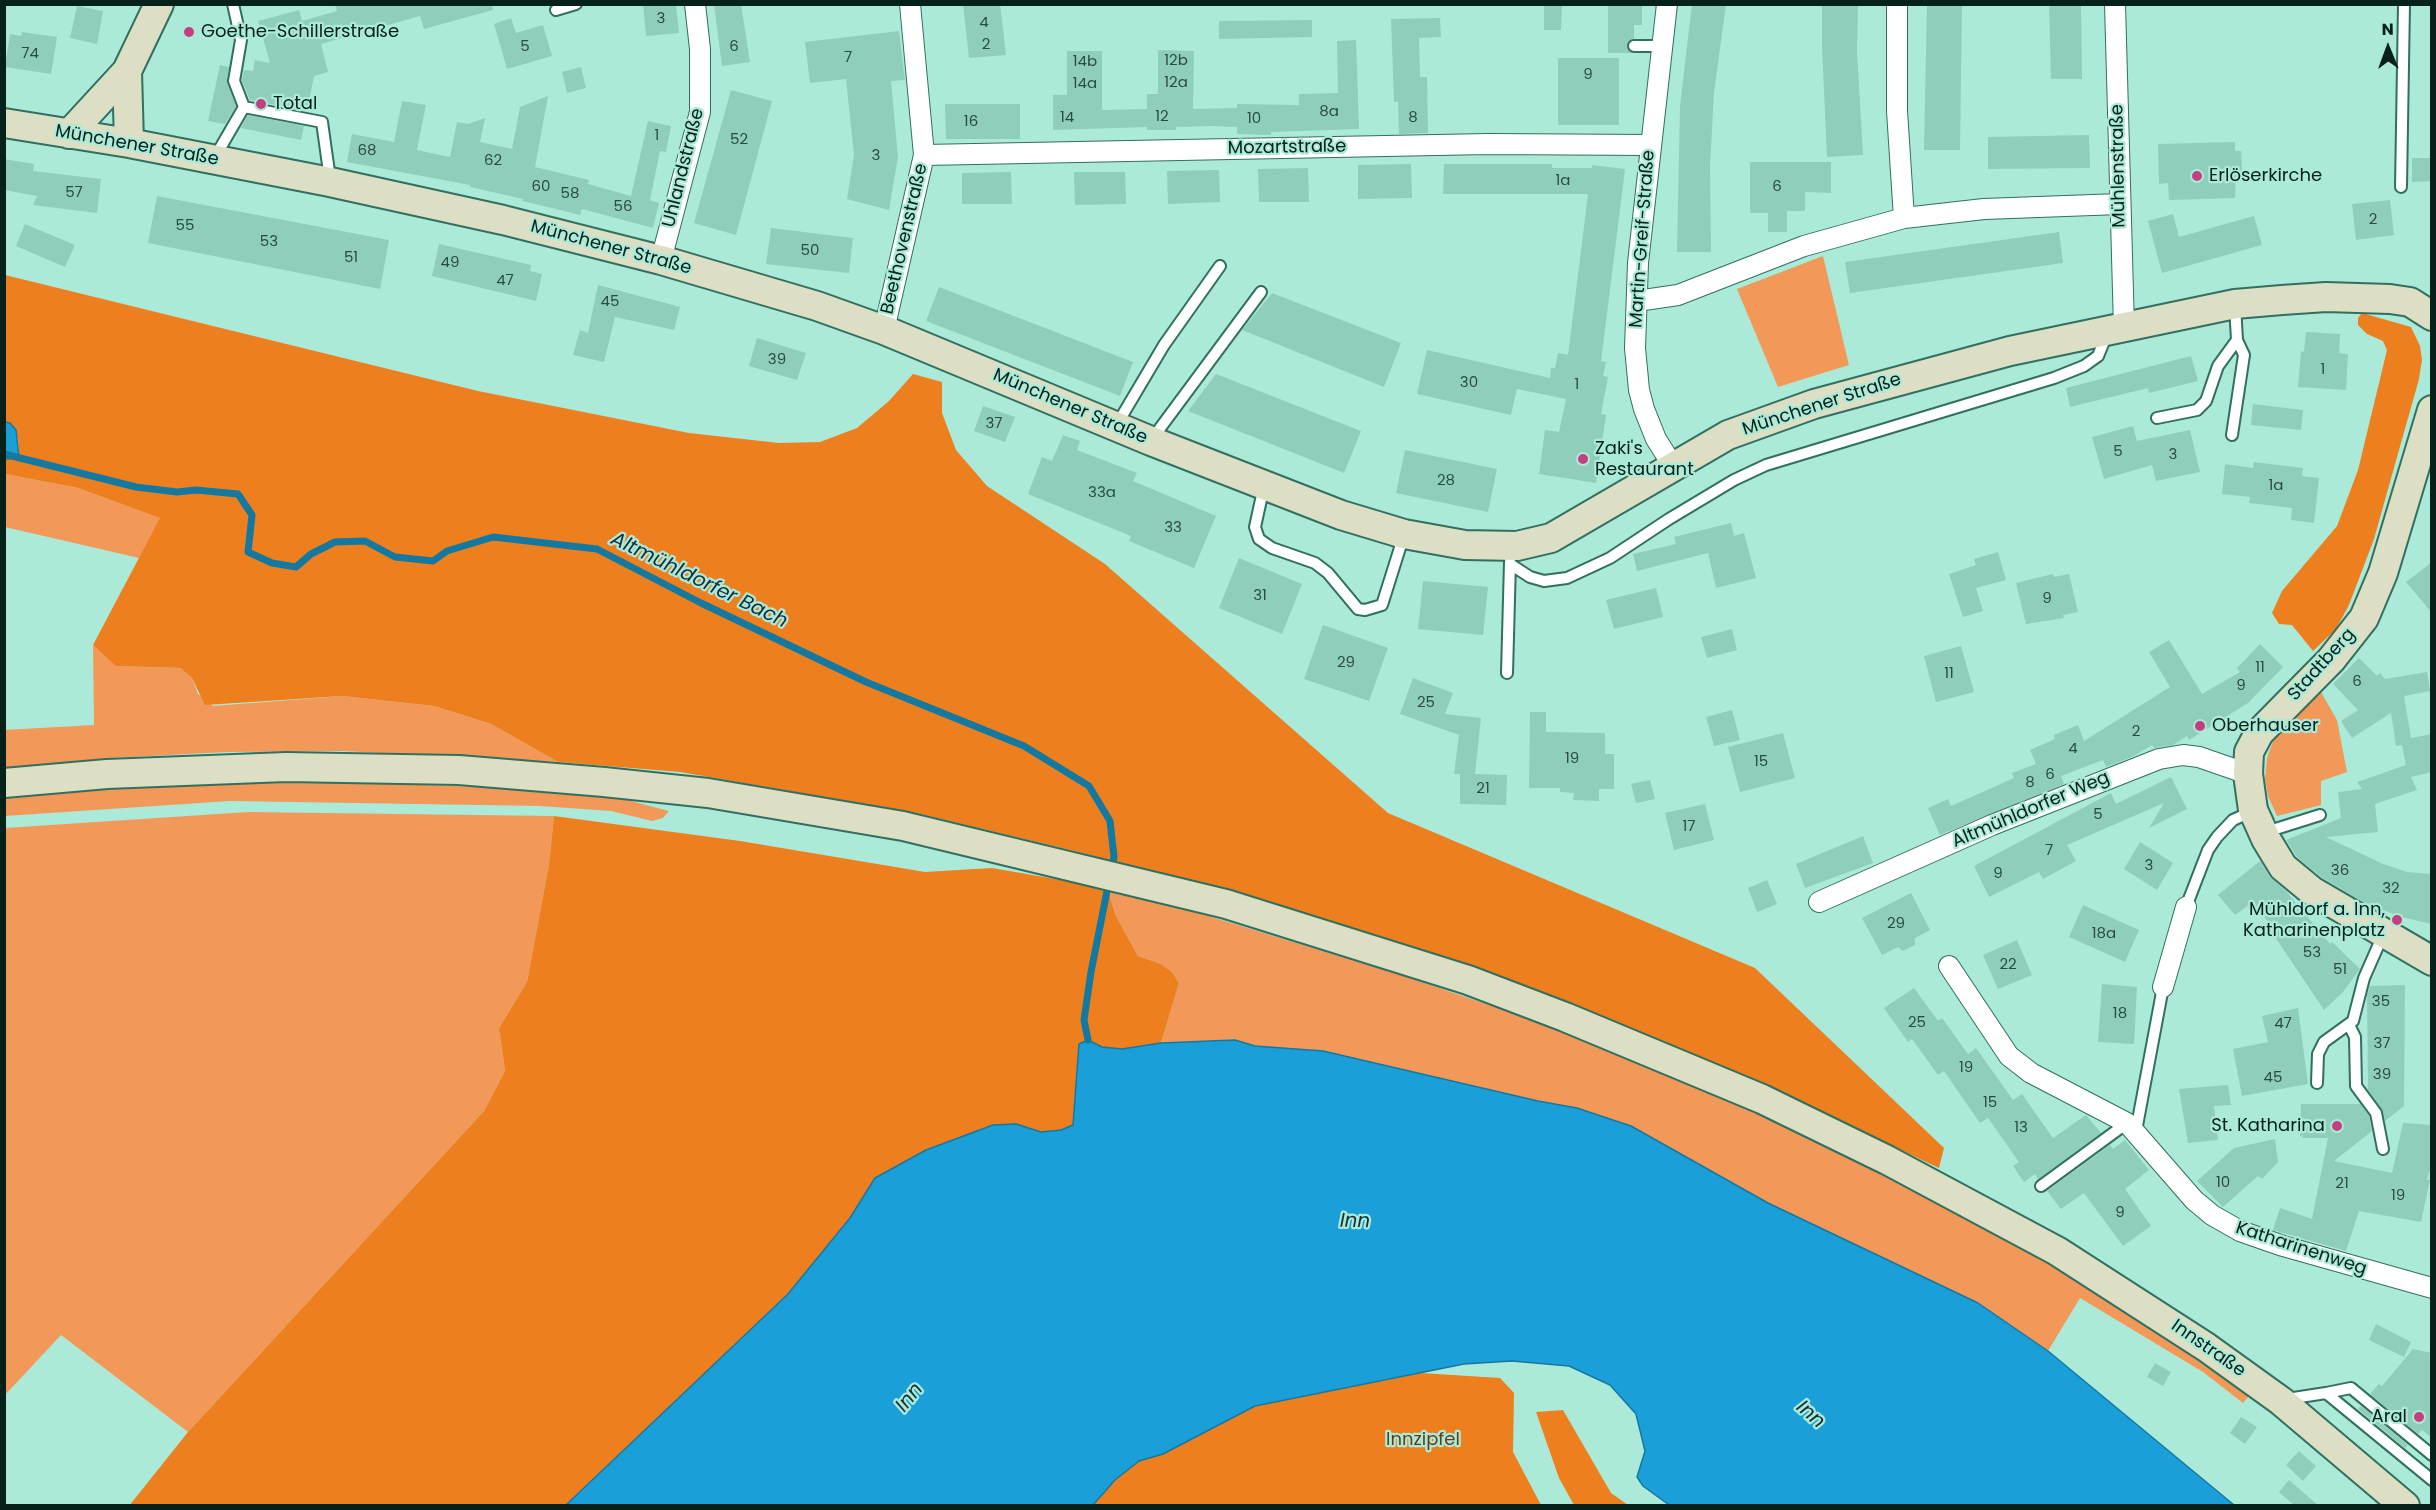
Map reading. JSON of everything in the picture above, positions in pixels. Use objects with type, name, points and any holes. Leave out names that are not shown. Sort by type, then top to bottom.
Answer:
[{"type":"main road","points":[[69,134],[127,71],[159,4]]},
{"type":"main road","points":[[127,71],[129,143]]},
{"type":"main road","name":"Münchener Straße","points":[[4,123],[129,143],[330,182],[503,220],[661,260],[817,306],[884,330],[1151,441],[1341,515],[1404,534],[1510,555],[1551,538],[1728,435],[1814,404],[2010,351],[2235,304],[2326,297],[2390,299],[2410,302],[2432,315]]},
{"type":"main road","name":"Stadtberg","points":[[2258,822],[2248,774],[2249,753],[2259,733],[2331,660],[2364,618],[2383,573],[2432,410]]},
{"type":"main road","name":"Innstraße","points":[[4,783],[107,774],[286,767],[459,770],[548,777],[708,793],[903,826],[1226,904],[1468,980],[1565,1017],[1762,1099],[1995,1216],[2132,1298],[2281,1401],[2405,1506]]},
{"type":"main road","points":[[2258,822],[2278,860],[2295,878],[2332,904],[2385,932],[2432,961]]},
{"type":"street","name":"Uhlandstraße","points":[[661,260],[700,112],[700,49],[695,4]]},
{"type":"street","name":"Beethovenstraße","points":[[884,330],[924,155],[909,4]]},
{"type":"street","name":"Martin-Greif-Straße","points":[[1667,4],[1650,145],[1636,301],[1635,348],[1639,390],[1650,425],[1673,466]]},
{"type":"street","points":[[1898,4],[1898,111],[1904,218]]},
{"type":"street","name":"Mühlenstraße","points":[[2115,4],[2120,204],[2116,329]]},
{"type":"street","name":"Mozartstraße","points":[[924,155],[1477,144],[1650,145]]},
{"type":"street","points":[[1636,301],[1678,295],[1804,246],[1904,218],[1972,210],[2120,204]]},
{"type":"street","name":"Altmühldorfer Weg","points":[[1819,902],[1992,825],[2159,759],[2183,755],[2199,757],[2248,774]]},
{"type":"street","points":[[2163,987],[2186,907]]},
{"type":"street","name":"Katharinenweg","points":[[1949,966],[1998,1042],[2014,1060],[2031,1073],[2132,1127],[2194,1200],[2212,1215],[2227,1224],[2283,1246],[2432,1288]]},
{"type":"lane","points":[[233,4],[241,40],[234,81],[244,107]]},
{"type":"lane","points":[[556,10],[576,4]]},
{"type":"lane","points":[[2401,187],[2404,4]]},
{"type":"lane","points":[[1634,46],[1662,46]]},
{"type":"lane","points":[[214,159],[244,107]]},
{"type":"lane","points":[[244,107],[322,122],[330,182]]},
{"type":"lane","points":[[1116,426],[1164,345],[1220,266]]},
{"type":"lane","points":[[1151,441],[1261,292]]},
{"type":"lane","points":[[2232,435],[2244,355],[2237,340],[2235,304]]},
{"type":"lane","name":"Münchener Straße","points":[[1510,555],[1537,579],[1567,578],[1610,558],[1734,480],[1766,465],[1926,419],[2084,366],[2097,356],[2116,329]]},
{"type":"lane","points":[[2157,418],[2197,410],[2206,401],[2218,366],[2237,340]]},
{"type":"lane","points":[[1264,486],[1255,526],[1259,539],[1272,548],[1322,568],[1358,609],[1375,609],[1382,604],[1404,534]]},
{"type":"lane","points":[[1507,673],[1510,555]]},
{"type":"lane","points":[[2186,907],[2208,850],[2233,820],[2258,822],[2320,815]]},
{"type":"lane","points":[[2318,1083],[2318,1054],[2324,1042],[2353,1021],[2364,978],[2385,932]]},
{"type":"lane","points":[[2041,1186],[2132,1127],[2163,987]]},
{"type":"lane","points":[[2349,1025],[2355,1037],[2356,1086],[2376,1113],[2383,1149]]},
{"type":"lane","points":[[2281,1401],[2351,1388],[2432,1455]]},
{"type":"lane","points":[[2326,1393],[2432,1480]]},
{"type":"shaded area","points":[[1823,256],[1849,365],[1778,387],[1737,289]]},
{"type":"shaded area","points":[[5,474],[78,488],[161,518],[139,558],[5,527]]},
{"type":"shaded area","points":[[93,645],[117,666],[180,668],[192,678],[198,694],[213,706],[342,696],[434,706],[491,724],[558,762],[342,751],[226,752],[112,758],[5,769],[4,730],[94,725]]},
{"type":"shaded area","points":[[2321,692],[2337,720],[2347,772],[2321,781],[2321,805],[2277,816],[2268,796],[2265,779],[2267,758],[2273,741]]},
{"type":"shaded area","points":[[294,781],[550,789],[623,799],[669,811],[663,818],[652,821],[611,811],[540,806],[230,801],[5,816],[4,798],[186,783]]},
{"type":"shaded area","points":[[248,812],[554,816],[549,864],[527,982],[499,1028],[505,1071],[484,1111],[188,1432],[61,1335],[5,1395],[5,828]]},
{"type":"shaded area","points":[[1107,888],[1192,911],[1404,976],[1530,1019],[1732,1099],[1963,1213],[2086,1284],[2249,1396],[2243,1403],[2203,1372],[2080,1298],[2048,1351],[1978,1303],[1768,1203],[1631,1126],[1577,1108],[1323,1051],[1255,1046],[1235,1040],[1161,1043],[1179,983],[1172,972],[1161,964],[1138,956],[1116,916]]},
{"type":"green space","points":[[5,275],[478,391],[689,433],[779,443],[820,442],[857,428],[889,401],[913,374],[942,382],[942,413],[956,450],[987,486],[1105,564],[1388,813],[1755,968],[1944,1148],[1939,1168],[1747,1077],[1470,969],[1087,854],[916,813],[680,772],[558,762],[491,724],[434,706],[342,696],[205,705],[192,678],[180,668],[116,666],[93,645],[160,518],[78,488],[5,474],[5,459],[19,457],[18,439],[10,423],[5,422]]},
{"type":"green space","points":[[2362,313],[2411,327],[2420,346],[2422,360],[2419,379],[2374,539],[2349,605],[2336,629],[2313,651],[2292,625],[2279,624],[2272,613],[2282,591],[2337,526],[2358,470],[2387,350],[2383,341],[2367,334],[2358,325],[2358,318]]},
{"type":"green space","points":[[554,816],[740,841],[925,872],[992,868],[1107,888],[1116,916],[1138,956],[1161,964],[1172,972],[1179,983],[1161,1043],[1122,1049],[1102,1047],[1088,1040],[1077,1088],[1073,1125],[1061,1130],[1041,1132],[1016,1124],[993,1125],[926,1150],[875,1178],[850,1218],[788,1294],[566,1505],[129,1506],[188,1432],[484,1111],[505,1071],[499,1028],[527,982],[549,864]]},
{"type":"green space","name":"Innzipfel","points":[[1421,1373],[1500,1378],[1514,1393],[1513,1452],[1541,1505],[1093,1506],[1115,1480],[1139,1461],[1163,1454],[1255,1406]]},
{"type":"green space","points":[[1563,1410],[1611,1493],[1628,1505],[1574,1505],[1559,1478],[1536,1412]]},
{"type":"water","points":[[5,422],[10,423],[16,430],[19,458],[5,459]]},
{"type":"water","name":"Inn","points":[[1088,1040],[1102,1047],[1122,1049],[1161,1043],[1235,1040],[1255,1046],[1323,1051],[1577,1108],[1631,1126],[1768,1203],[1978,1303],[2048,1351],[2234,1505],[1669,1505],[1643,1486],[1637,1477],[1645,1451],[1636,1414],[1610,1385],[1569,1366],[1512,1361],[1464,1364],[1255,1406],[1163,1454],[1139,1461],[1115,1480],[1093,1505],[566,1505],[788,1294],[850,1218],[875,1178],[926,1150],[993,1125],[1016,1124],[1041,1132],[1061,1130],[1073,1125],[1079,1044]]},
{"type":"building","points":[[335,4],[492,4],[493,10],[424,29],[420,16],[321,44],[328,72],[314,76],[307,111],[250,100],[242,80],[244,70],[253,71],[255,60],[270,63],[258,21],[299,10],[302,21],[337,11]]},
{"type":"building","points":[[643,4],[676,4],[679,33],[646,36]]},
{"type":"building","points":[[714,4],[741,4],[750,62],[722,66]]},
{"type":"building","points":[[963,4],[1000,4],[1006,55],[969,58]]},
{"type":"building","points":[[1544,4],[1562,4],[1561,30],[1544,30]]},
{"type":"building","points":[[1608,4],[1642,4],[1642,25],[1634,25],[1634,39],[1627,45],[1633,53],[1608,53]]},
{"type":"building","points":[[1692,4],[1726,4],[1714,93],[1710,166],[1711,252],[1677,252],[1680,106]]},
{"type":"building","points":[[1822,4],[1858,4],[1857,51],[1863,155],[1827,157]]},
{"type":"building","points":[[1927,4],[1962,4],[1960,150],[1924,150]]},
{"type":"building","points":[[2049,4],[2081,4],[2082,79],[2051,79]]},
{"type":"building","points":[[77,6],[103,11],[97,44],[70,38]]},
{"type":"building","points":[[511,18],[516,33],[543,25],[552,56],[507,69],[494,24]]},
{"type":"building","points":[[1440,18],[1441,37],[1419,38],[1420,77],[1427,77],[1428,133],[1399,134],[1398,102],[1394,102],[1391,19]]},
{"type":"building","points":[[1312,20],[1312,37],[1219,39],[1219,21]]},
{"type":"building","points":[[899,31],[905,80],[891,81],[898,157],[889,210],[847,199],[854,155],[846,79],[810,83],[805,42]]},
{"type":"building","points":[[22,32],[57,37],[51,74],[5,67],[10,34],[21,36]]},
{"type":"building","points":[[1356,40],[1359,129],[1271,132],[1271,135],[1237,134],[1237,127],[1212,126],[1176,127],[1176,130],[1147,130],[1147,127],[1053,130],[1053,95],[1067,95],[1067,51],[1102,51],[1102,110],[1147,109],[1147,94],[1158,94],[1158,50],[1194,51],[1193,109],[1237,108],[1237,104],[1299,105],[1299,94],[1338,93],[1337,41]]},
{"type":"building","points":[[1558,58],[1619,58],[1619,125],[1558,125]]},
{"type":"building","points":[[220,65],[229,67],[227,83],[236,106],[225,124],[208,121]]},
{"type":"building","points":[[581,67],[586,88],[567,93],[562,72]]},
{"type":"building","points":[[731,90],[772,101],[736,235],[694,223]]},
{"type":"building","points":[[548,96],[535,167],[589,180],[588,184],[631,196],[648,121],[671,126],[666,152],[660,151],[650,200],[659,203],[653,228],[582,209],[580,215],[470,187],[470,185],[347,162],[352,134],[394,142],[402,101],[426,105],[417,150],[450,157],[457,122],[468,124],[485,118],[480,142],[512,149],[520,107]]},
{"type":"building","points":[[945,104],[1020,104],[1020,139],[946,139]]},
{"type":"building","points":[[248,115],[304,126],[301,140],[241,128]]},
{"type":"building","points":[[2089,135],[2090,168],[1988,169],[1988,137]]},
{"type":"building","name":"Erlöserkirche","points":[[2235,142],[2235,151],[2241,151],[2242,171],[2236,171],[2235,198],[2169,200],[2168,183],[2159,184],[2158,144]]},
{"type":"building","points":[[2412,158],[2432,158],[2432,181],[2412,182]]},
{"type":"building","points":[[4,159],[34,164],[33,171],[101,179],[97,213],[33,205],[37,196],[4,190]]},
{"type":"building","points":[[1750,162],[1831,162],[1831,193],[1805,192],[1805,211],[1787,211],[1787,232],[1768,232],[1768,213],[1750,213]]},
{"type":"building","points":[[1411,164],[1412,198],[1358,199],[1358,165]]},
{"type":"building","points":[[1444,164],[1552,164],[1552,168],[1592,168],[1592,165],[1625,169],[1601,361],[1606,362],[1603,376],[1608,377],[1601,414],[1606,415],[1596,483],[1539,474],[1545,430],[1559,432],[1566,399],[1517,389],[1511,415],[1417,394],[1427,350],[1550,378],[1551,368],[1555,368],[1558,353],[1568,355],[1588,194],[1443,194]]},
{"type":"building","points":[[1308,168],[1309,202],[1259,202],[1258,169]]},
{"type":"building","points":[[1219,170],[1220,202],[1168,204],[1167,171]]},
{"type":"building","points":[[1011,172],[1012,204],[962,204],[962,173]]},
{"type":"building","points":[[1074,172],[1125,172],[1126,204],[1075,205]]},
{"type":"building","points":[[157,196],[389,240],[380,289],[148,243]]},
{"type":"building","points":[[2390,200],[2394,235],[2356,240],[2352,204]]},
{"type":"building","points":[[2173,214],[2179,237],[2254,216],[2262,245],[2162,273],[2148,221]]},
{"type":"building","points":[[25,224],[75,245],[65,267],[16,246]]},
{"type":"building","points":[[771,228],[853,238],[849,273],[766,264]]},
{"type":"building","points":[[2059,232],[2063,263],[1850,293],[1845,262]]},
{"type":"building","points":[[439,244],[531,265],[530,271],[542,274],[536,301],[432,276]]},
{"type":"building","points":[[598,285],[680,307],[674,330],[615,317],[604,362],[573,355],[580,330],[588,333]]},
{"type":"building","points":[[939,287],[1133,362],[1120,396],[926,321]]},
{"type":"building","points":[[1272,293],[1401,343],[1384,387],[1242,330]]},
{"type":"building","points":[[2306,332],[2340,334],[2339,353],[2348,354],[2346,390],[2298,387],[2301,351],[2304,352]]},
{"type":"building","points":[[757,338],[806,353],[797,380],[749,366]]},
{"type":"building","points":[[2191,356],[2198,381],[2149,393],[2148,388],[2070,407],[2066,388]]},
{"type":"building","points":[[1216,374],[1361,431],[1344,473],[1188,411]]},
{"type":"building","points":[[2253,404],[2303,410],[2301,430],[2251,425]]},
{"type":"building","points":[[983,406],[1015,417],[1005,442],[974,431]]},
{"type":"building","points":[[2133,426],[2137,441],[2190,430],[2200,472],[2156,481],[2152,465],[2104,479],[2092,437]]},
{"type":"building","points":[[1063,435],[1080,441],[1077,450],[1137,473],[1133,481],[1216,516],[1194,568],[1129,541],[1131,536],[1028,494],[1042,457],[1052,461]]},
{"type":"building","points":[[1405,450],[1497,469],[1488,512],[1396,493]]},
{"type":"building","points":[[2254,462],[2303,468],[2302,476],[2319,478],[2314,523],[2291,520],[2292,508],[2249,503],[2250,497],[2222,494],[2225,464],[2253,468]]},
{"type":"building","points":[[1731,523],[1734,536],[1744,533],[1756,578],[1716,588],[1708,553],[1637,571],[1633,554],[1676,544],[1674,537]]},
{"type":"building","points":[[1998,552],[2006,580],[1976,588],[1983,611],[1963,617],[1949,574],[1976,565],[1974,559]]},
{"type":"building","points":[[1239,558],[1302,584],[1282,634],[1219,608]]},
{"type":"building","points":[[2432,562],[2432,613],[2406,582]]},
{"type":"building","points":[[2053,574],[2054,577],[2069,574],[2078,612],[2063,615],[2064,618],[2026,624],[2016,583]]},
{"type":"building","points":[[1423,581],[1488,587],[1483,635],[1418,629]]},
{"type":"building","points":[[1656,588],[1663,617],[1614,629],[1606,600]]},
{"type":"building","points":[[1323,625],[1388,648],[1369,701],[1304,679]]},
{"type":"building","points":[[1732,629],[1737,650],[1707,658],[1701,637]]},
{"type":"building","points":[[2169,640],[2202,694],[2240,672],[2237,668],[2260,644],[2283,667],[2248,703],[2189,740],[2187,736],[2173,745],[2154,748],[2152,745],[2134,756],[2106,767],[2103,760],[2061,776],[2064,784],[1940,835],[1928,808],[1948,799],[1951,806],[2014,778],[2012,773],[2036,764],[2030,750],[2055,739],[2054,735],[2078,725],[2084,741],[2170,687],[2149,652]]},
{"type":"building","points":[[1961,646],[1974,692],[1936,702],[1924,656]]},
{"type":"building","points":[[2359,658],[2377,676],[2380,673],[2385,679],[2427,672],[2430,691],[2404,696],[2411,738],[2432,734],[2432,772],[2411,777],[2417,790],[2375,804],[2378,832],[2326,837],[2383,864],[2407,872],[2432,874],[2432,924],[2401,917],[2365,903],[2321,877],[2298,858],[2286,840],[2341,818],[2338,792],[2362,789],[2357,782],[2406,765],[2402,745],[2396,746],[2391,713],[2352,738],[2341,721],[2358,710],[2333,684]]},
{"type":"building","points":[[1413,678],[1453,693],[1445,714],[1481,718],[1475,774],[1507,775],[1506,805],[1460,804],[1460,774],[1454,774],[1459,735],[1400,714]]},
{"type":"building","points":[[1732,710],[1740,740],[1714,746],[1706,717]]},
{"type":"building","points":[[1530,712],[1546,712],[1546,732],[1605,733],[1605,754],[1614,754],[1614,789],[1599,789],[1599,801],[1573,800],[1574,793],[1560,792],[1560,788],[1529,788]]},
{"type":"building","points":[[1783,733],[1795,778],[1740,792],[1728,747]]},
{"type":"building","points":[[2171,777],[2187,809],[2149,828],[2164,803],[2067,845],[2076,861],[2043,879],[2039,872],[1989,897],[1974,866],[2111,793],[2116,804]]},
{"type":"building","points":[[1650,780],[1655,799],[1636,803],[1631,784]]},
{"type":"building","points":[[1705,804],[1714,840],[1674,850],[1665,813]]},
{"type":"building","points":[[1863,836],[1873,863],[1805,888],[1796,864]]},
{"type":"building","points":[[2140,842],[2173,863],[2157,890],[2124,869]]},
{"type":"building","points":[[2260,861],[2269,876],[2286,891],[2330,944],[2332,942],[2360,969],[2343,992],[2324,1010],[2271,931],[2273,928],[2253,902],[2235,915],[2218,895]]},
{"type":"building","points":[[1767,880],[1777,904],[1757,912],[1748,888]]},
{"type":"building","points":[[1911,893],[1930,930],[1915,938],[1915,945],[1903,951],[1898,947],[1882,955],[1862,918]]},
{"type":"building","points":[[2083,905],[2139,930],[2125,962],[2069,937]]},
{"type":"building","points":[[2017,940],[2032,975],[1998,989],[1983,955]]},
{"type":"building","points":[[2102,984],[2137,987],[2134,1044],[2098,1042]]},
{"type":"building","points":[[2405,985],[2404,1106],[2385,1121],[2382,1109],[2368,1090],[2367,995],[2370,986]]},
{"type":"building","points":[[1914,988],[1938,1021],[1942,1018],[1968,1054],[1976,1048],[2013,1100],[2022,1094],[2053,1138],[2086,1115],[2101,1133],[2038,1179],[2035,1174],[2024,1182],[2013,1166],[2019,1162],[1988,1118],[1980,1123],[1944,1071],[1938,1075],[1912,1039],[1908,1042],[1884,1008]]},
{"type":"building","points":[[2298,1008],[2308,1084],[2242,1096],[2233,1049],[2268,1042],[2262,1016]]},
{"type":"building","points":[[2228,1085],[2231,1105],[2214,1106],[2218,1140],[2188,1143],[2179,1089]]},
{"type":"building","points":[[2301,1104],[2360,1104],[2369,1116],[2372,1131],[2334,1161],[2392,1173],[2403,1123],[2432,1125],[2432,1162],[2427,1180],[2430,1180],[2421,1222],[2359,1211],[2346,1251],[2273,1230],[2280,1208],[2312,1219],[2328,1138],[2302,1138],[2303,1134],[2300,1137]]},
{"type":"building","points":[[2275,1139],[2278,1162],[2262,1179],[2258,1176],[2223,1207],[2197,1181],[2234,1148]]},
{"type":"building","points":[[2125,1140],[2149,1170],[2125,1189],[2151,1226],[2123,1246],[2084,1193],[2061,1209],[2047,1191],[2110,1145],[2113,1149]]},
{"type":"building","points":[[2376,1324],[2411,1342],[2404,1357],[2369,1340]]},
{"type":"building","points":[[2413,1349],[2432,1353],[2432,1438],[2422,1430],[2418,1434],[2370,1394],[2379,1384],[2382,1386]]},
{"type":"building","points":[[2155,1363],[2171,1372],[2163,1386],[2147,1377]]},
{"type":"building","points":[[2361,1406],[2408,1445],[2405,1448],[2358,1409]]},
{"type":"building","points":[[2241,1417],[2257,1427],[2245,1444],[2230,1433]]},
{"type":"building","points":[[2299,1451],[2316,1466],[2303,1481],[2286,1465]]},
{"type":"building","points":[[2289,1480],[2319,1506],[2295,1506],[2279,1492]]},
{"type":"waterway","name":"Altmühldorfer Bach","points":[[4,454],[136,487],[177,492],[196,490],[238,494],[252,515],[248,552],[272,563],[296,567],[311,554],[335,542],[365,541],[395,557],[433,561],[447,551],[493,537],[597,549],[701,603],[866,682],[1024,746],[1089,786],[1110,821],[1114,857],[1111,871]]},
{"type":"waterway","name":"Altmühldorfer Bach","points":[[1088,1040],[1084,1020],[1109,881]]},
{"type":"place","name":"Goethe-Schillerstraße","points":[[189,32]]},
{"type":"place","name":"Total","points":[[261,104]]},
{"type":"place","name":"Erlöserkirche","points":[[2197,176]]},
{"type":"place","name":"Zaki's Restaurant","points":[[1583,459]]},
{"type":"place","name":"Oberhauser","points":[[2200,726]]},
{"type":"place","name":"Mühldorf a. Inn, Katharinenplatz","points":[[2397,920]]},
{"type":"place","name":"St. Katharina","points":[[2337,1126]]},
{"type":"place","name":"Aral","points":[[2419,1417]]}]
